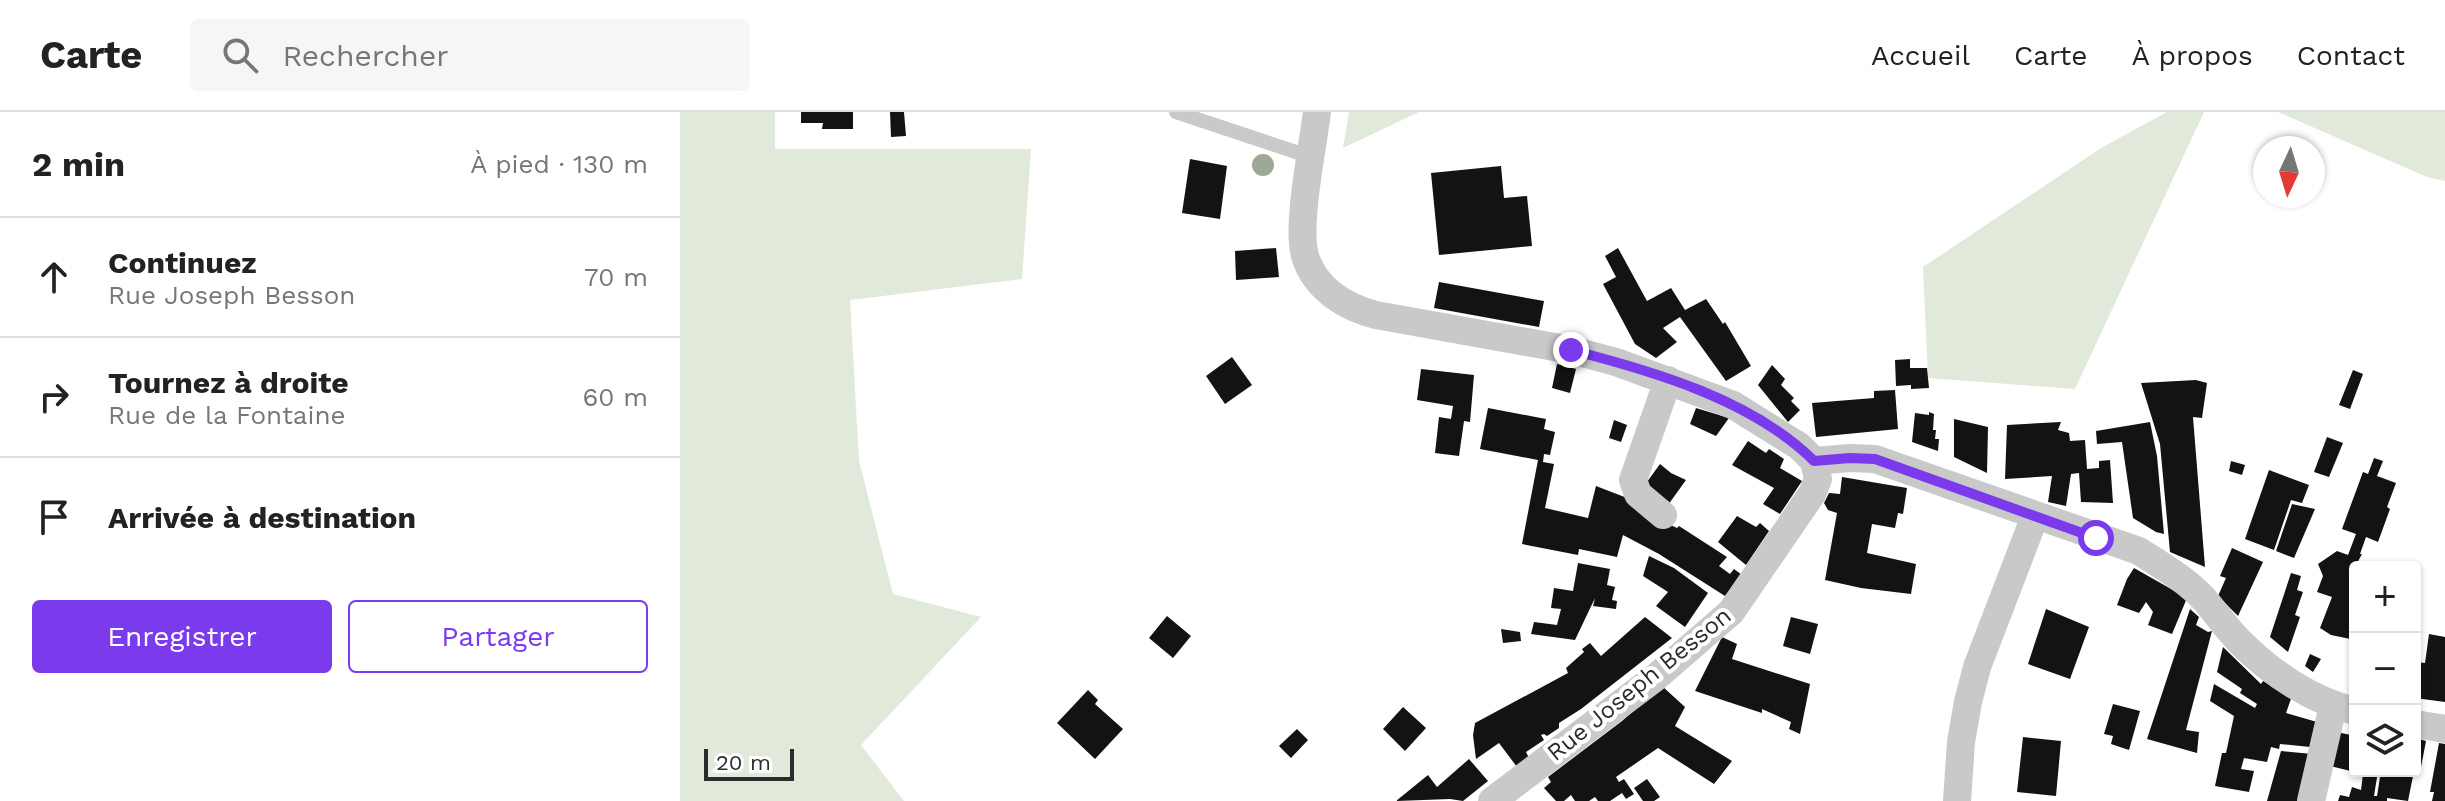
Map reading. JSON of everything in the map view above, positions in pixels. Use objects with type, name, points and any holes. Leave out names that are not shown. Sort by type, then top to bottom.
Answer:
[{"type":"street","points":[[1317,112],[1302,230],[1306,259],[1320,282],[1338,300],[1358,311],[1571,350],[1616,362],[1733,405],[1799,446],[1814,461],[1875,459],[2139,551],[2177,575],[2203,598],[2238,640],[2269,670],[2344,708],[2311,801]]},
{"type":"street","points":[[1663,515],[1638,494],[1633,480],[1668,380]]},
{"type":"street","name":"Rue Joseph Besson","points":[[1492,801],[1656,677],[1731,612],[1812,494],[1818,479],[1814,461]]},
{"type":"street","points":[[1957,801],[1961,742],[1971,690],[1982,653],[2035,516]]},
{"type":"street","points":[[2421,725],[2445,729]]},
{"type":"lane","points":[[1176,112],[1311,157]]},
{"type":"green space","points":[[680,112],[775,112],[775,149],[1031,149],[1022,279],[850,300],[859,461],[893,594],[981,617],[861,745],[904,801],[680,801]]},
{"type":"green space","points":[[1349,112],[1419,112],[1343,148]]},
{"type":"green space","points":[[2167,112],[2204,112],[2075,389],[1928,378],[1923,267],[2101,148]]},
{"type":"green space","points":[[2278,112],[2445,112],[2445,181],[2427,177]]},
{"type":"building","points":[[801,112],[853,112],[853,129],[822,129],[823,123],[801,123]]},
{"type":"building","points":[[890,112],[904,112],[906,136],[891,137]]},
{"type":"building","points":[[1190,159],[1227,166],[1220,219],[1182,213]]},
{"type":"building","points":[[1501,166],[1504,198],[1527,196],[1532,246],[1439,255],[1431,173]]},
{"type":"building","points":[[1276,248],[1279,277],[1236,280],[1235,251]]},
{"type":"building","points":[[1618,248],[1647,301],[1671,288],[1685,310],[1706,299],[1723,324],[1725,322],[1751,366],[1726,381],[1680,317],[1663,328],[1677,342],[1656,358],[1635,344],[1603,284],[1616,277],[1605,256]]},
{"type":"building","points":[[1439,282],[1544,301],[1539,327],[1434,308]]},
{"type":"building","points":[[1232,357],[1252,385],[1225,404],[1206,376]]},
{"type":"building","points":[[1910,359],[1910,368],[1927,368],[1929,388],[1896,386],[1895,360]]},
{"type":"building","points":[[1557,364],[1576,369],[1570,393],[1552,388]]},
{"type":"building","points":[[1772,365],[1785,379],[1781,385],[1794,398],[1791,401],[1800,410],[1788,422],[1758,385]]},
{"type":"building","points":[[1421,369],[1474,375],[1470,422],[1464,421],[1459,456],[1435,453],[1439,417],[1451,419],[1453,406],[1417,400]]},
{"type":"building","points":[[2353,370],[2363,374],[2350,409],[2339,405]]},
{"type":"building","points":[[2196,380],[2207,383],[2202,418],[2193,417],[2205,567],[2170,552],[2160,444],[2141,383]]},
{"type":"building","points":[[1895,390],[1898,429],[1816,437],[1812,403],[1874,398],[1874,391]]},
{"type":"building","points":[[1488,408],[1546,419],[1544,429],[1555,432],[1550,455],[1544,454],[1543,462],[1554,464],[1545,508],[1588,518],[1596,486],[1640,503],[1639,510],[1677,528],[1679,526],[1727,557],[1719,566],[1730,574],[1734,569],[1742,575],[1725,596],[1623,535],[1617,557],[1579,549],[1578,555],[1522,544],[1538,460],[1480,449]]},
{"type":"building","points":[[1696,408],[1729,418],[1716,436],[1690,424]]},
{"type":"building","points":[[1929,412],[1934,414],[1933,430],[1936,430],[1935,439],[1939,439],[1938,451],[1912,442],[1915,413],[1929,415]]},
{"type":"building","points":[[1954,419],[1988,427],[1987,473],[1954,457]]},
{"type":"building","points":[[1614,420],[1627,425],[1621,442],[1609,438]]},
{"type":"building","points":[[2061,422],[2058,430],[2069,433],[2070,441],[2085,440],[2087,469],[2099,468],[2099,461],[2110,460],[2113,503],[2081,502],[2079,473],[2071,474],[2066,506],[2048,502],[2052,476],[2005,479],[2007,425]]},
{"type":"building","points":[[2150,422],[2157,456],[2164,534],[2133,518],[2122,442],[2097,444],[2096,431]]},
{"type":"building","points":[[2327,437],[2343,443],[2329,477],[2314,472]]},
{"type":"building","points":[[1748,441],[1766,453],[1769,449],[1784,459],[1780,468],[1802,481],[1780,514],[1763,504],[1774,488],[1732,465]]},
{"type":"building","points":[[2374,458],[2383,461],[2377,476],[2396,483],[2378,542],[2366,537],[2358,561],[2349,561],[2349,639],[2331,635],[2320,628],[2332,597],[2317,592],[2323,576],[2318,564],[2337,551],[2348,555],[2356,534],[2342,529],[2363,472],[2368,474]]},
{"type":"building","points":[[2231,461],[2245,465],[2242,475],[2229,471]]},
{"type":"building","points":[[1660,464],[1686,480],[1668,505],[1644,486]]},
{"type":"building","points":[[2269,470],[2309,485],[2302,503],[2291,500],[2274,550],[2245,539]]},
{"type":"building","points":[[1842,477],[1907,488],[1903,514],[1898,513],[1895,528],[1872,524],[1867,553],[1916,564],[1911,594],[1825,580],[1837,513],[1828,510],[1824,503],[1829,493],[1840,494]]},
{"type":"building","points":[[2292,504],[2315,509],[2294,558],[2276,551]]},
{"type":"building","points":[[1737,516],[1756,527],[1760,523],[1769,531],[1746,565],[1718,542]]},
{"type":"building","points":[[2232,548],[2263,562],[2238,616],[2218,596],[2226,578],[2220,576]]},
{"type":"building","points":[[1649,556],[1674,568],[1708,593],[1685,627],[1656,606],[1668,592],[1643,576]]},
{"type":"building","points":[[1578,563],[1610,569],[1607,585],[1615,587],[1612,600],[1617,601],[1616,609],[1593,606],[1595,598],[1575,640],[1531,634],[1534,622],[1557,625],[1561,609],[1551,608],[1554,588],[1573,591]]},
{"type":"building","points":[[2134,568],[2187,598],[2172,634],[2148,625],[2153,612],[2146,602],[2139,613],[2117,605]]},
{"type":"building","points":[[2291,573],[2301,576],[2297,590],[2303,592],[2295,615],[2300,617],[2288,652],[2270,637]]},
{"type":"building","points":[[2046,609],[2089,627],[2070,679],[2028,664]]},
{"type":"building","points":[[2190,609],[2199,617],[2196,625],[2212,631],[2186,730],[2199,732],[2197,753],[2147,739]]},
{"type":"building","points":[[1167,616],[1191,636],[1173,658],[1149,638]]},
{"type":"building","points":[[1645,617],[1672,638],[1559,723],[1559,728],[1547,736],[1541,735],[1544,740],[1526,752],[1529,758],[1517,767],[1499,743],[1476,759],[1475,723],[1568,673],[1566,668],[1590,643],[1601,656]]},
{"type":"building","points":[[1791,617],[1818,624],[1810,654],[1783,646]]},
{"type":"building","points":[[1501,629],[1520,632],[1521,641],[1503,643]]},
{"type":"building","points":[[2429,634],[2445,637],[2445,702],[2421,699],[2421,663],[2425,663]]},
{"type":"building","points":[[1722,637],[1737,644],[1732,659],[1810,684],[1800,734],[1789,729],[1791,722],[1762,709],[1762,713],[1695,691]]},
{"type":"building","points":[[2223,647],[2261,684],[2263,681],[2292,696],[2286,713],[2317,722],[2310,747],[2280,744],[2279,749],[2271,747],[2267,762],[2244,758],[2241,769],[2254,771],[2249,792],[2215,786],[2234,716],[2210,701],[2214,684],[2255,708],[2257,704],[2217,672]]},
{"type":"building","points":[[2310,654],[2321,659],[2313,672],[2305,666]]},
{"type":"building","points":[[1662,686],[1685,707],[1675,726],[1732,761],[1714,784],[1658,748],[1616,777],[1619,782],[1624,779],[1634,794],[1626,799],[1622,793],[1610,801],[1598,801],[1595,797],[1589,801],[1575,801],[1571,795],[1564,801],[1556,801],[1544,788],[1551,782],[1548,777]]},
{"type":"building","points":[[1088,690],[1098,700],[1095,704],[1123,729],[1095,759],[1057,723]]},
{"type":"building","points":[[2113,704],[2140,711],[2129,750],[2111,744],[2113,736],[2104,734]]},
{"type":"building","points":[[1403,707],[1426,728],[1405,751],[1383,729]]},
{"type":"building","points":[[1297,729],[1308,740],[1291,758],[1279,746]]},
{"type":"building","points":[[2337,732],[2349,735],[2349,771],[2330,766]]},
{"type":"building","points":[[2023,737],[2061,741],[2056,796],[2017,792]]},
{"type":"building","points":[[2421,740],[2426,741],[2421,767]]},
{"type":"building","points":[[2439,743],[2445,744],[2445,801],[2432,801],[2434,792],[2430,792]]},
{"type":"building","points":[[2281,751],[2312,754],[2300,801],[2267,801]]},
{"type":"building","points":[[1469,759],[1488,781],[1463,801],[1396,801],[1428,775],[1437,787]]},
{"type":"building","points":[[2363,777],[2377,777],[2374,796],[2377,796],[2380,777],[2413,777],[2408,801],[2387,798],[2387,801],[2338,801],[2340,795],[2349,797],[2352,787],[2361,790]]},
{"type":"building","points":[[1647,779],[1660,797],[1654,801],[1643,801],[1634,788]]},
{"type":"route","points":[[1571,350],[1616,362],[1733,405],[1799,446],[1814,461],[1875,459],[2096,538]]}]
